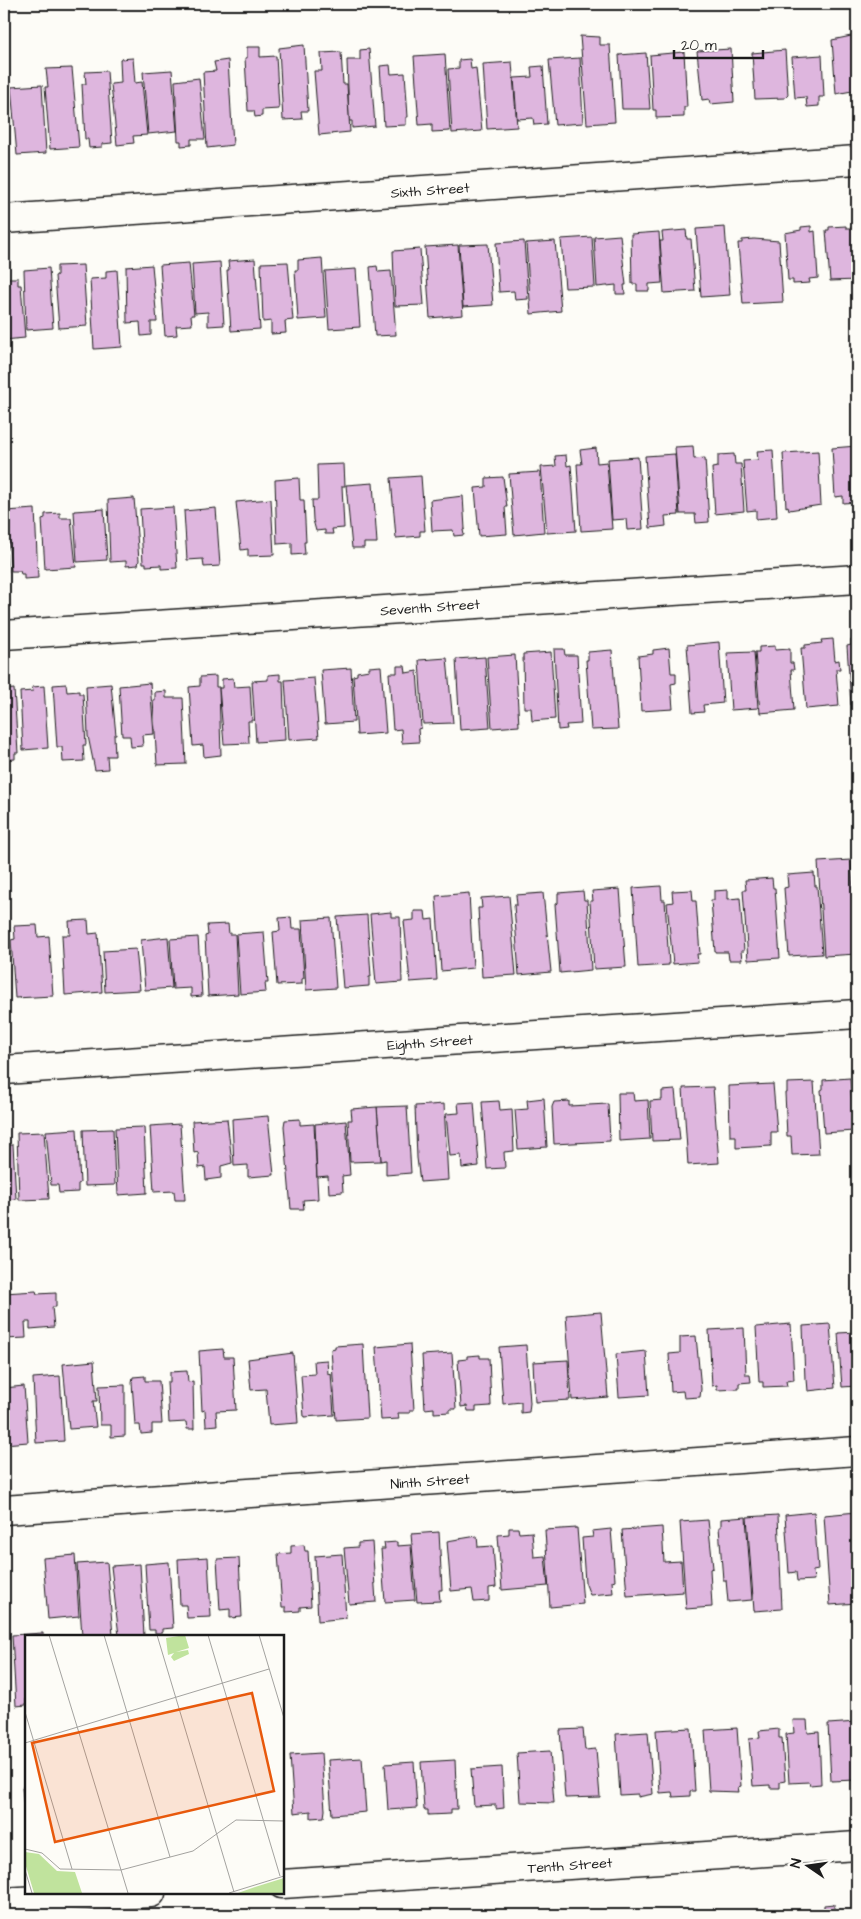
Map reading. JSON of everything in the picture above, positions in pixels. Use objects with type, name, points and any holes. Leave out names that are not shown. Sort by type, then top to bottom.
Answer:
[{"type":"street","name":"Sixth Street","points":[[4,220],[857,160]]},
{"type":"street","name":"Seventh Street","points":[[4,635],[857,580]]},
{"type":"street","name":"Eighth Street","points":[[4,1070],[857,1014]]},
{"type":"street","name":"Ninth Street","points":[[4,1510],[857,1451]]},
{"type":"street","name":"Tenth Street","points":[[284,1884],[857,1846]]},
{"type":"street","points":[[4,1902],[134,1894]]},
{"type":"building","points":[[856,35],[857,90],[836,94],[832,40]]},
{"type":"building","points":[[580,36],[600,37],[600,45],[610,45],[615,122],[587,124]]},
{"type":"building","points":[[304,45],[308,111],[301,111],[302,119],[283,120],[279,48]]},
{"type":"building","points":[[247,47],[260,47],[260,57],[276,56],[279,109],[262,110],[262,116],[255,117],[254,111],[248,111],[245,58],[247,58]]},
{"type":"building","points":[[369,49],[375,126],[352,128],[352,121],[349,121],[347,60],[360,60],[360,50]]},
{"type":"building","points":[[731,49],[734,102],[710,104],[709,99],[702,100],[697,51]]},
{"type":"building","points":[[785,50],[788,95],[785,98],[755,99],[752,53]]},
{"type":"building","points":[[341,52],[343,84],[347,84],[350,132],[319,135],[314,71],[322,71],[321,53]]},
{"type":"building","points":[[684,52],[687,107],[684,107],[684,117],[656,118],[656,110],[653,110],[650,55]]},
{"type":"building","points":[[646,53],[650,109],[622,109],[619,55]]},
{"type":"building","points":[[445,54],[450,131],[432,132],[432,124],[419,125],[414,56]]},
{"type":"building","points":[[822,55],[824,97],[819,97],[819,106],[807,107],[806,97],[795,98],[792,57]]},
{"type":"building","points":[[133,58],[135,83],[142,82],[147,135],[133,136],[134,143],[117,145],[111,84],[121,83],[120,59]]},
{"type":"building","points":[[580,58],[583,123],[555,125],[549,60]]},
{"type":"building","points":[[470,59],[471,69],[476,68],[482,131],[452,133],[448,69],[459,68],[459,60]]},
{"type":"building","points":[[228,60],[233,145],[207,148],[203,72],[216,71],[214,62]]},
{"type":"building","points":[[512,62],[517,127],[487,129],[483,64]]},
{"type":"building","points":[[390,65],[391,74],[405,73],[408,117],[406,117],[406,125],[384,126],[380,66]]},
{"type":"building","points":[[543,66],[547,124],[534,125],[533,118],[517,119],[514,78],[532,77],[531,67]]},
{"type":"building","points":[[72,68],[79,147],[50,149],[45,87],[48,87],[46,69]]},
{"type":"building","points":[[172,70],[177,131],[148,134],[143,72]]},
{"type":"building","points":[[107,71],[112,143],[102,144],[102,147],[89,148],[88,139],[85,139],[82,84],[86,84],[85,72]]},
{"type":"building","points":[[199,78],[205,139],[191,139],[191,145],[181,146],[181,141],[178,141],[175,81]]},
{"type":"building","points":[[42,85],[46,153],[17,155],[11,87]]},
{"type":"building","points":[[4,95],[8,143],[5,143],[6,153],[4,153]]},
{"type":"building","points":[[811,226],[811,232],[815,231],[818,278],[809,279],[810,283],[793,284],[793,280],[788,280],[785,233],[801,230],[801,227]]},
{"type":"building","points":[[846,226],[846,228],[857,228],[857,280],[830,281],[826,230],[829,230],[829,227]]},
{"type":"building","points":[[725,227],[730,295],[701,297],[696,229]]},
{"type":"building","points":[[686,230],[687,239],[691,239],[695,291],[664,293],[660,241],[663,241],[662,232]]},
{"type":"building","points":[[659,232],[662,283],[649,284],[649,291],[637,291],[637,284],[632,284],[631,234]]},
{"type":"building","points":[[620,235],[626,285],[624,285],[625,294],[616,294],[616,285],[597,287],[594,237]]},
{"type":"building","points":[[592,237],[595,287],[565,288],[561,239]]},
{"type":"building","points":[[742,240],[779,241],[783,302],[743,304],[738,243],[742,243]]},
{"type":"building","points":[[524,241],[528,299],[515,300],[514,291],[499,292],[496,243]]},
{"type":"building","points":[[555,241],[561,311],[531,314],[526,243]]},
{"type":"building","points":[[488,244],[493,305],[463,307],[459,245]]},
{"type":"building","points":[[458,245],[463,315],[430,318],[425,247]]},
{"type":"building","points":[[420,249],[424,305],[395,306],[393,251]]},
{"type":"building","points":[[322,258],[326,318],[298,320],[295,270],[298,270],[298,260]]},
{"type":"building","points":[[255,259],[260,329],[231,331],[228,261]]},
{"type":"building","points":[[220,262],[224,325],[208,326],[208,312],[195,313],[192,264]]},
{"type":"building","points":[[288,262],[293,320],[285,321],[286,333],[271,334],[271,321],[263,322],[261,263]]},
{"type":"building","points":[[189,263],[194,315],[191,315],[192,325],[176,326],[177,335],[165,336],[160,265]]},
{"type":"building","points":[[83,265],[87,326],[59,328],[55,276],[57,275],[57,266]]},
{"type":"building","points":[[152,265],[157,322],[151,322],[151,335],[141,336],[140,322],[127,323],[126,267]]},
{"type":"building","points":[[377,266],[378,272],[391,271],[396,335],[375,336],[370,267]]},
{"type":"building","points":[[49,268],[53,328],[26,330],[24,270]]},
{"type":"building","points":[[356,269],[360,327],[329,329],[325,271]]},
{"type":"building","points":[[117,270],[122,347],[94,349],[90,279],[106,278],[106,271]]},
{"type":"building","points":[[4,278],[18,278],[18,285],[21,285],[25,338],[4,340]]},
{"type":"building","points":[[693,446],[694,459],[705,458],[709,522],[696,523],[695,514],[680,514],[675,447]]},
{"type":"building","points":[[857,446],[857,502],[843,503],[843,496],[835,497],[832,448]]},
{"type":"building","points":[[596,448],[597,463],[607,462],[612,529],[581,531],[577,464],[582,464],[580,450]]},
{"type":"building","points":[[773,450],[777,517],[756,519],[756,510],[747,511],[743,461],[758,460],[757,451]]},
{"type":"building","points":[[818,451],[821,505],[789,510],[788,506],[786,507],[783,453]]},
{"type":"building","points":[[675,454],[679,515],[665,516],[666,526],[650,528],[645,456]]},
{"type":"building","points":[[734,454],[735,464],[741,464],[744,511],[715,514],[712,468],[718,467],[718,455]]},
{"type":"building","points":[[566,455],[567,466],[571,465],[576,531],[547,533],[541,467],[556,466],[555,456]]},
{"type":"building","points":[[638,457],[643,529],[627,530],[626,519],[612,520],[608,459]]},
{"type":"building","points":[[344,464],[345,486],[342,486],[344,528],[332,529],[333,534],[325,534],[325,530],[316,531],[313,520],[312,500],[318,500],[317,465]]},
{"type":"building","points":[[540,472],[544,532],[514,535],[509,474]]},
{"type":"building","points":[[421,476],[425,531],[420,531],[420,536],[396,538],[391,478]]},
{"type":"building","points":[[503,477],[507,507],[505,507],[507,534],[479,536],[475,488],[486,487],[486,478]]},
{"type":"building","points":[[299,478],[300,500],[304,500],[305,554],[292,555],[292,543],[277,544],[275,480]]},
{"type":"building","points":[[373,483],[377,543],[364,543],[364,548],[352,548],[346,485]]},
{"type":"building","points":[[463,496],[464,535],[454,536],[453,530],[432,531],[430,500]]},
{"type":"building","points":[[134,498],[139,560],[138,565],[126,566],[126,561],[110,562],[108,500]]},
{"type":"building","points":[[271,499],[274,555],[248,556],[248,549],[241,550],[236,502]]},
{"type":"building","points":[[173,507],[177,568],[161,569],[161,565],[146,566],[146,563],[143,563],[140,509]]},
{"type":"building","points":[[216,508],[220,566],[204,567],[203,559],[187,560],[184,511]]},
{"type":"building","points":[[35,509],[38,578],[24,579],[24,574],[21,574],[20,571],[11,571],[6,511]]},
{"type":"building","points":[[104,509],[107,560],[77,562],[74,511]]},
{"type":"building","points":[[60,513],[60,518],[71,518],[76,567],[45,569],[42,519],[45,518],[45,514]]},
{"type":"building","points":[[4,518],[7,572],[4,573]]},
{"type":"building","points":[[833,639],[835,661],[839,660],[840,669],[836,669],[839,706],[806,709],[801,648],[805,648],[805,645],[822,643],[821,640]]},
{"type":"building","points":[[851,640],[857,640],[857,704],[851,705],[847,646],[851,645]]},
{"type":"building","points":[[719,642],[723,703],[703,705],[704,712],[692,713],[687,645]]},
{"type":"building","points":[[775,646],[775,650],[790,649],[790,663],[793,663],[794,670],[791,670],[794,710],[760,713],[755,652],[759,652],[759,647]]},
{"type":"building","points":[[669,648],[671,673],[676,673],[676,683],[671,684],[673,709],[641,711],[638,656],[653,654],[653,650]]},
{"type":"building","points":[[554,649],[564,649],[565,655],[577,655],[581,724],[566,725],[567,729],[558,730]]},
{"type":"building","points":[[612,650],[618,729],[591,730],[586,660],[588,660],[588,652]]},
{"type":"building","points":[[551,652],[555,719],[532,721],[531,708],[524,708],[523,654]]},
{"type":"building","points":[[754,652],[758,708],[731,710],[727,653]]},
{"type":"building","points":[[515,655],[519,726],[492,728],[487,657]]},
{"type":"building","points":[[485,657],[490,728],[460,730],[456,659]]},
{"type":"building","points":[[447,658],[453,723],[423,724],[419,660]]},
{"type":"building","points":[[381,666],[386,733],[357,735],[353,676],[357,675],[357,672],[369,670],[369,667]]},
{"type":"building","points":[[397,666],[405,666],[406,673],[417,671],[421,728],[418,729],[419,742],[402,743],[401,729],[393,730],[389,673],[397,673]]},
{"type":"building","points":[[351,668],[354,722],[325,724],[321,670]]},
{"type":"building","points":[[280,674],[280,681],[283,681],[285,740],[256,742],[252,681],[268,680],[268,675]]},
{"type":"building","points":[[216,676],[216,687],[219,687],[221,755],[204,757],[203,745],[193,746],[189,687],[200,686],[200,677]]},
{"type":"building","points":[[233,678],[234,687],[250,686],[252,721],[248,721],[249,743],[224,744],[219,688],[222,688],[222,679]]},
{"type":"building","points":[[314,678],[319,738],[289,740],[285,680]]},
{"type":"building","points":[[150,683],[154,734],[142,735],[143,746],[131,747],[130,736],[122,736],[119,686]]},
{"type":"building","points":[[66,684],[67,692],[79,691],[79,694],[83,694],[86,745],[83,745],[84,761],[63,762],[62,747],[57,747],[53,685]]},
{"type":"building","points":[[111,684],[116,735],[114,735],[115,756],[107,756],[108,769],[95,770],[88,736],[86,686]]},
{"type":"building","points":[[44,686],[48,748],[23,750],[20,692],[33,691],[32,687]]},
{"type":"building","points":[[14,689],[18,753],[15,753],[15,759],[4,760],[4,690]]},
{"type":"building","points":[[166,691],[166,698],[183,698],[186,764],[157,765],[153,700],[155,700],[155,692]]},
{"type":"building","points":[[851,860],[857,954],[824,956],[818,862]]},
{"type":"building","points":[[814,873],[815,886],[817,886],[822,954],[789,956],[784,888],[788,887],[787,875]]},
{"type":"building","points":[[772,878],[773,888],[775,888],[780,958],[748,960],[743,890],[746,890],[745,880]]},
{"type":"building","points":[[661,886],[662,900],[665,900],[669,965],[638,967],[633,888]]},
{"type":"building","points":[[620,889],[626,967],[594,969],[590,901],[593,901],[592,891]]},
{"type":"building","points":[[692,890],[693,901],[696,901],[700,954],[697,954],[698,962],[673,964],[667,903],[673,902],[672,891]]},
{"type":"building","points":[[728,890],[728,899],[740,898],[744,951],[741,951],[742,960],[729,960],[728,952],[715,952],[711,900],[714,900],[714,891]]},
{"type":"building","points":[[583,891],[584,900],[587,900],[591,970],[560,973],[555,904],[558,903],[558,893]]},
{"type":"building","points":[[469,893],[473,968],[441,971],[436,896]]},
{"type":"building","points":[[543,893],[551,972],[519,975],[514,905],[517,905],[516,895]]},
{"type":"building","points":[[509,896],[516,975],[482,977],[478,908],[482,908],[481,898]]},
{"type":"building","points":[[414,911],[425,911],[426,920],[433,919],[437,980],[410,982],[404,921],[414,920]]},
{"type":"building","points":[[391,912],[391,917],[400,917],[402,982],[376,984],[370,914]]},
{"type":"building","points":[[367,915],[371,977],[369,977],[369,986],[343,988],[337,917]]},
{"type":"building","points":[[291,917],[292,929],[301,929],[304,978],[302,979],[302,984],[277,985],[273,932],[280,931],[279,918]]},
{"type":"building","points":[[331,918],[336,988],[306,990],[302,920]]},
{"type":"building","points":[[88,920],[89,934],[98,933],[102,992],[65,995],[62,935],[70,935],[69,921]]},
{"type":"building","points":[[228,924],[229,934],[235,934],[238,994],[208,996],[205,936],[208,935],[207,925]]},
{"type":"building","points":[[37,925],[38,937],[49,936],[53,996],[15,998],[11,940],[15,939],[14,926]]},
{"type":"building","points":[[264,932],[268,983],[265,983],[266,992],[240,994],[236,934]]},
{"type":"building","points":[[168,937],[172,988],[145,990],[141,940]]},
{"type":"building","points":[[198,937],[202,996],[191,997],[191,988],[173,989],[170,939]]},
{"type":"building","points":[[136,949],[140,990],[105,992],[103,951]]},
{"type":"building","points":[[850,1078],[854,1131],[824,1133],[821,1090],[823,1089],[823,1080]]},
{"type":"building","points":[[857,1078],[857,1138],[853,1079]]},
{"type":"building","points":[[814,1082],[819,1154],[792,1155],[791,1136],[787,1136],[785,1093],[787,1093],[787,1083]]},
{"type":"building","points":[[773,1084],[777,1132],[771,1132],[771,1146],[736,1148],[736,1136],[730,1136],[729,1086]]},
{"type":"building","points":[[713,1087],[719,1163],[688,1165],[683,1088]]},
{"type":"building","points":[[675,1090],[680,1140],[652,1141],[650,1101],[662,1100],[662,1091]]},
{"type":"building","points":[[618,1093],[633,1093],[634,1101],[648,1100],[650,1139],[619,1141]]},
{"type":"building","points":[[544,1098],[547,1147],[518,1149],[515,1110],[528,1109],[527,1100]]},
{"type":"building","points":[[499,1101],[500,1110],[512,1109],[514,1151],[504,1152],[505,1168],[487,1169],[482,1102]]},
{"type":"building","points":[[569,1101],[569,1106],[608,1104],[610,1141],[554,1144],[552,1107],[554,1102]]},
{"type":"building","points":[[474,1102],[479,1166],[462,1168],[461,1155],[450,1156],[446,1114],[459,1113],[458,1103]]},
{"type":"building","points":[[444,1104],[448,1180],[420,1182],[415,1106]]},
{"type":"building","points":[[407,1106],[411,1173],[386,1175],[386,1160],[381,1161],[377,1107]]},
{"type":"building","points":[[377,1107],[381,1161],[350,1162],[348,1120],[352,1120],[351,1109]]},
{"type":"building","points":[[268,1116],[274,1175],[248,1177],[248,1165],[234,1166],[232,1119]]},
{"type":"building","points":[[227,1119],[232,1163],[221,1166],[221,1178],[206,1180],[205,1167],[199,1168],[198,1152],[194,1153],[192,1121]]},
{"type":"building","points":[[300,1119],[300,1125],[314,1124],[318,1199],[303,1200],[304,1209],[291,1209],[284,1126],[285,1120]]},
{"type":"building","points":[[346,1121],[350,1175],[342,1176],[343,1192],[329,1193],[328,1176],[317,1177],[315,1124]]},
{"type":"building","points":[[180,1124],[185,1200],[175,1200],[174,1191],[154,1192],[150,1126]]},
{"type":"building","points":[[144,1127],[147,1193],[118,1195],[115,1128]]},
{"type":"building","points":[[77,1129],[80,1183],[78,1184],[78,1192],[59,1193],[58,1185],[51,1185],[46,1131]]},
{"type":"building","points":[[113,1129],[115,1185],[85,1186],[83,1130]]},
{"type":"building","points":[[44,1132],[49,1199],[19,1200],[17,1133]]},
{"type":"building","points":[[4,1145],[13,1145],[16,1199],[4,1200]]},
{"type":"building","points":[[36,1291],[37,1294],[56,1293],[56,1307],[52,1307],[54,1327],[30,1329],[30,1322],[25,1322],[26,1338],[4,1339],[4,1293]]},
{"type":"building","points":[[601,1312],[608,1397],[572,1400],[566,1315]]},
{"type":"building","points":[[791,1324],[794,1380],[786,1381],[787,1386],[763,1387],[763,1382],[759,1382],[756,1327]]},
{"type":"building","points":[[830,1324],[835,1388],[808,1391],[807,1379],[805,1380],[803,1326]]},
{"type":"building","points":[[744,1328],[746,1375],[750,1375],[751,1382],[739,1383],[739,1389],[717,1390],[717,1385],[712,1386],[709,1330]]},
{"type":"building","points":[[857,1332],[857,1386],[842,1387],[838,1333]]},
{"type":"building","points":[[696,1336],[701,1389],[700,1397],[684,1398],[683,1391],[671,1392],[669,1354],[680,1353],[680,1337]]},
{"type":"building","points":[[363,1344],[367,1418],[336,1420],[331,1349],[335,1348],[335,1346]]},
{"type":"building","points":[[410,1344],[414,1410],[410,1410],[410,1413],[398,1413],[399,1419],[381,1420],[376,1347]]},
{"type":"building","points":[[526,1345],[530,1403],[529,1412],[521,1413],[521,1402],[503,1404],[499,1347]]},
{"type":"building","points":[[223,1349],[224,1357],[233,1357],[236,1410],[216,1411],[217,1425],[206,1426],[205,1410],[202,1411],[199,1351]]},
{"type":"building","points":[[646,1351],[649,1395],[619,1397],[616,1354]]},
{"type":"building","points":[[293,1353],[298,1423],[269,1425],[266,1389],[251,1390],[248,1359]]},
{"type":"building","points":[[452,1353],[456,1409],[450,1409],[450,1412],[434,1413],[434,1408],[425,1409],[422,1355]]},
{"type":"building","points":[[480,1355],[480,1358],[489,1358],[491,1406],[476,1407],[476,1411],[468,1411],[467,1406],[461,1407],[458,1360],[467,1359],[467,1356]]},
{"type":"building","points":[[327,1360],[328,1374],[331,1373],[334,1415],[304,1417],[301,1375],[315,1374],[314,1361]]},
{"type":"building","points":[[568,1360],[570,1400],[535,1402],[533,1362]]},
{"type":"building","points":[[94,1361],[97,1401],[93,1401],[96,1427],[69,1429],[63,1364]]},
{"type":"building","points":[[187,1371],[188,1382],[193,1381],[194,1429],[187,1429],[186,1422],[169,1423],[167,1382],[170,1382],[170,1372]]},
{"type":"building","points":[[60,1376],[64,1441],[36,1443],[33,1378]]},
{"type":"building","points":[[145,1376],[145,1381],[159,1381],[162,1424],[152,1424],[152,1433],[141,1434],[140,1425],[135,1425],[132,1382],[133,1377]]},
{"type":"building","points":[[125,1385],[125,1436],[111,1437],[111,1425],[100,1425],[99,1386]]},
{"type":"building","points":[[24,1386],[28,1442],[4,1444],[4,1388]]},
{"type":"building","points":[[814,1512],[818,1570],[813,1571],[814,1580],[797,1581],[796,1572],[789,1573],[785,1515]]},
{"type":"building","points":[[857,1512],[857,1603],[830,1605],[824,1515]]},
{"type":"building","points":[[778,1515],[782,1609],[754,1611],[747,1517]]},
{"type":"building","points":[[746,1517],[752,1600],[728,1602],[726,1580],[723,1580],[719,1527],[721,1527],[721,1519]]},
{"type":"building","points":[[708,1520],[713,1568],[710,1569],[712,1607],[686,1609],[680,1522]]},
{"type":"building","points":[[662,1527],[664,1562],[681,1561],[683,1592],[627,1596],[622,1530]]},
{"type":"building","points":[[509,1528],[518,1528],[519,1533],[532,1532],[534,1557],[545,1556],[548,1586],[502,1590],[498,1535],[509,1534]]},
{"type":"building","points":[[577,1528],[583,1604],[550,1607],[545,1530]]},
{"type":"building","points":[[611,1529],[615,1580],[612,1581],[613,1593],[590,1595],[585,1582],[582,1538],[593,1537],[592,1531]]},
{"type":"building","points":[[439,1532],[442,1590],[439,1590],[440,1601],[417,1602],[411,1534]]},
{"type":"building","points":[[477,1536],[478,1547],[493,1546],[496,1587],[489,1588],[489,1601],[474,1602],[472,1589],[451,1591],[447,1541]]},
{"type":"building","points":[[372,1542],[376,1602],[349,1604],[344,1548],[358,1547],[358,1543]]},
{"type":"building","points":[[397,1542],[397,1546],[411,1545],[415,1600],[385,1602],[381,1549],[385,1549],[384,1543]]},
{"type":"building","points":[[304,1545],[305,1551],[308,1551],[311,1606],[300,1607],[300,1611],[286,1612],[286,1607],[282,1607],[278,1554],[291,1553],[291,1546]]},
{"type":"building","points":[[342,1554],[346,1618],[318,1621],[315,1556]]},
{"type":"building","points":[[75,1555],[79,1616],[48,1619],[43,1558]]},
{"type":"building","points":[[208,1557],[211,1617],[187,1618],[186,1605],[180,1605],[178,1559]]},
{"type":"building","points":[[239,1558],[242,1617],[230,1618],[230,1609],[220,1610],[217,1559]]},
{"type":"building","points":[[107,1562],[113,1635],[82,1635],[77,1564]]},
{"type":"building","points":[[169,1562],[173,1628],[162,1629],[162,1633],[155,1633],[155,1630],[149,1630],[145,1564]]},
{"type":"building","points":[[140,1564],[144,1635],[119,1635],[111,1566]]},
{"type":"building","points":[[43,1633],[43,1635],[25,1635],[25,1705],[16,1706],[12,1635]]},
{"type":"building","points":[[793,1720],[807,1720],[808,1733],[819,1732],[821,1784],[810,1785],[809,1782],[789,1783],[786,1734],[794,1733]]},
{"type":"building","points":[[857,1722],[857,1780],[831,1781],[828,1724]]},
{"type":"building","points":[[691,1728],[695,1791],[690,1791],[690,1796],[673,1797],[672,1792],[660,1793],[656,1730]]},
{"type":"building","points":[[737,1728],[741,1786],[738,1787],[739,1792],[709,1791],[705,1730]]},
{"type":"building","points":[[583,1729],[585,1750],[596,1749],[600,1797],[565,1798],[560,1730]]},
{"type":"building","points":[[779,1729],[779,1738],[782,1738],[785,1781],[780,1782],[780,1788],[770,1788],[770,1785],[753,1786],[749,1739],[760,1738],[759,1731]]},
{"type":"building","points":[[648,1732],[653,1794],[638,1797],[638,1794],[620,1795],[616,1734]]},
{"type":"building","points":[[550,1751],[554,1803],[520,1802],[517,1753]]},
{"type":"building","points":[[321,1753],[324,1817],[311,1818],[311,1811],[294,1813],[290,1755]]},
{"type":"building","points":[[362,1758],[366,1812],[332,1815],[328,1760]]},
{"type":"building","points":[[455,1760],[457,1809],[451,1809],[451,1814],[428,1815],[428,1810],[424,1810],[421,1762]]},
{"type":"building","points":[[414,1762],[417,1808],[388,1810],[385,1764]]},
{"type":"building","points":[[502,1767],[504,1808],[496,1809],[496,1805],[474,1806],[471,1769]]},
{"type":"building","points":[[22,1787],[25,1787],[25,1819]]},
{"type":"building","points":[[834,1904],[834,1913],[853,1911],[853,1915],[821,1915],[824,1913],[824,1905]]}]
